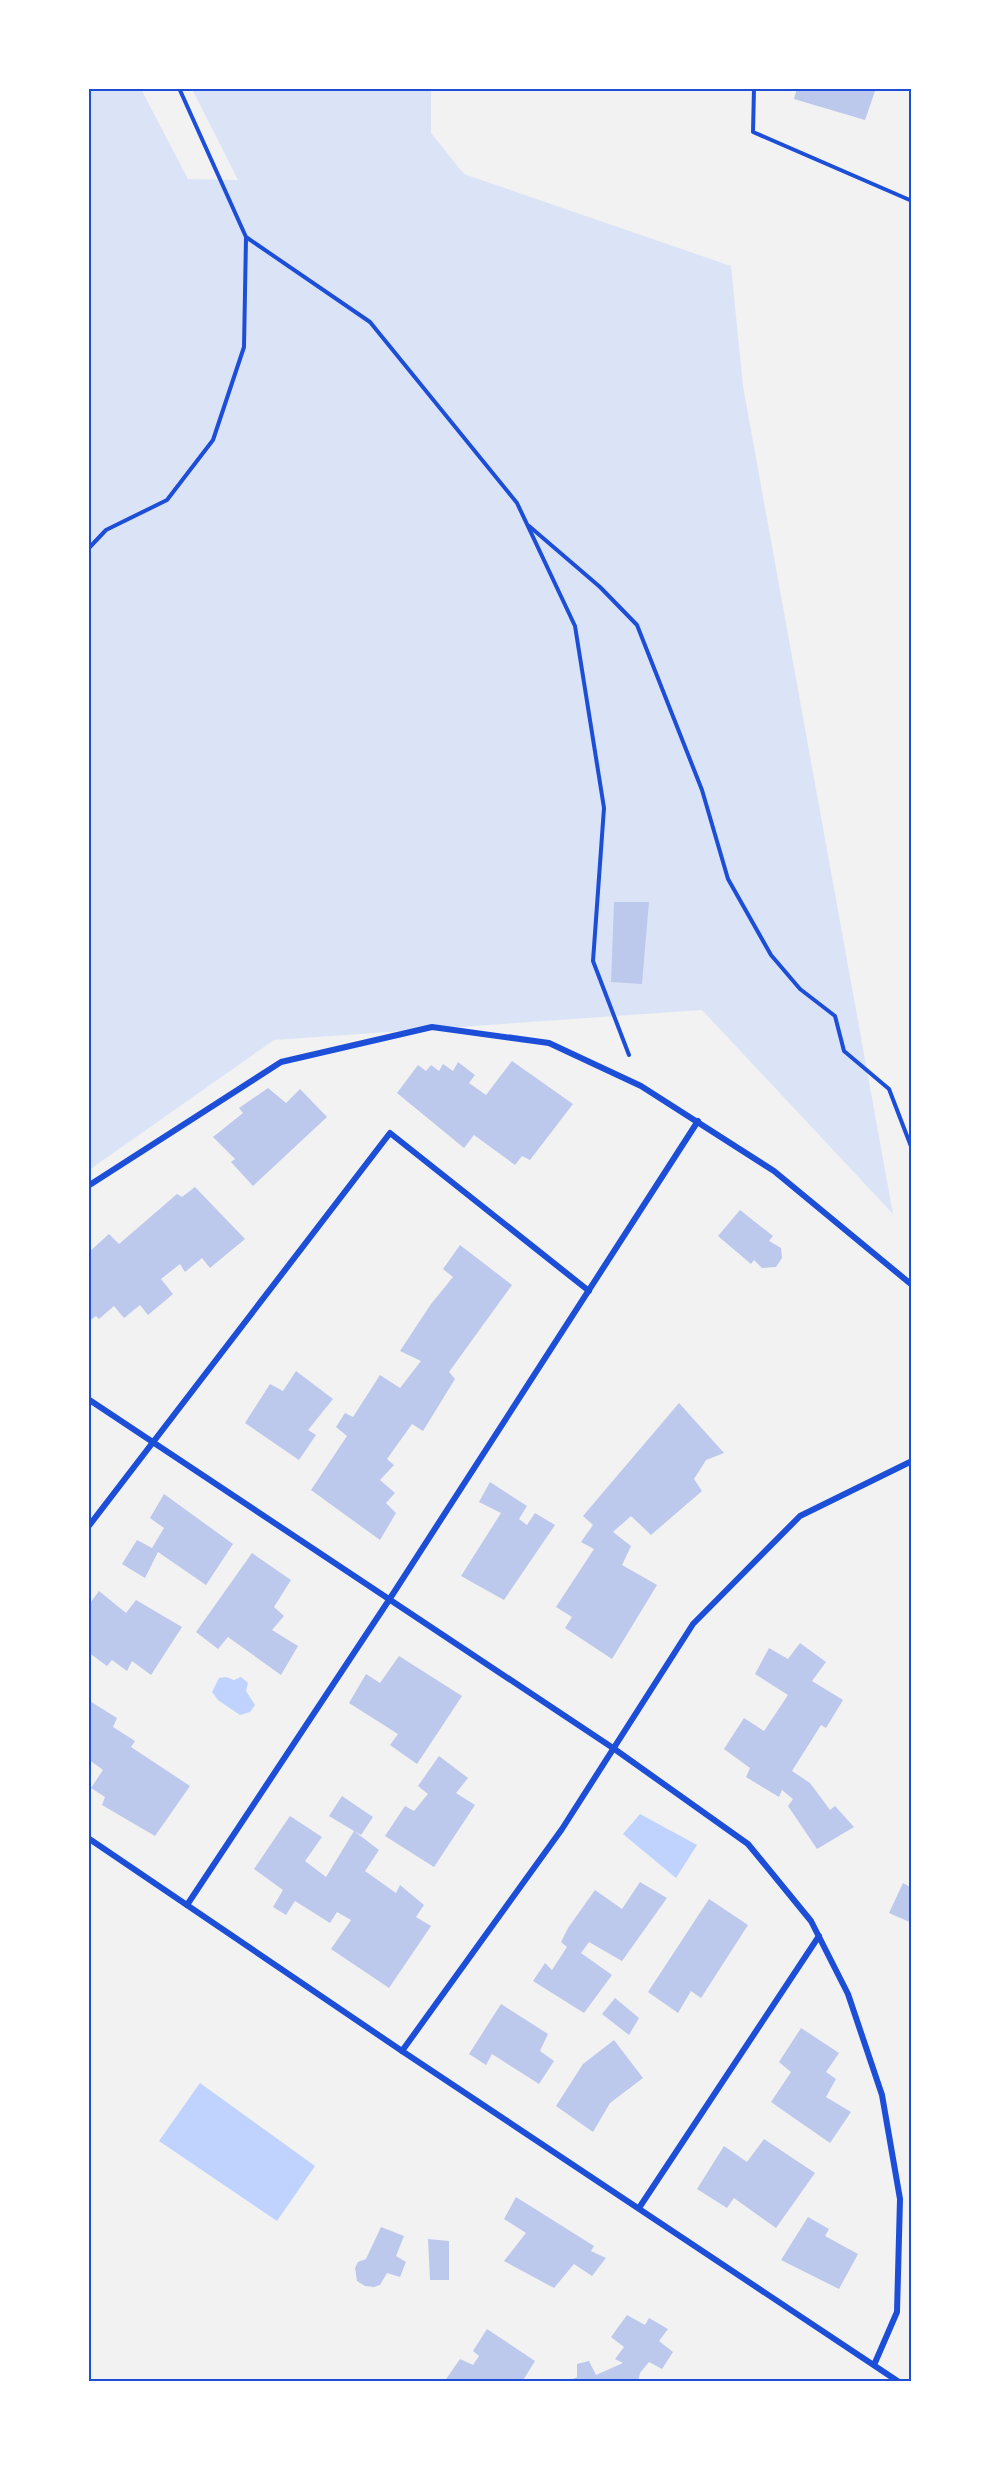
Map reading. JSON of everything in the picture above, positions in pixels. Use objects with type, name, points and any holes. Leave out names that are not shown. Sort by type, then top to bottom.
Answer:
[{"type":"street","points":[[88,1186],[281,1062],[432,1027],[549,1043],[641,1086],[774,1171],[912,1285]]},
{"type":"street","points":[[187,1905],[389,1600],[698,1121]]},
{"type":"street","points":[[88,1527],[390,1133],[589,1291]]},
{"type":"street","points":[[88,1400],[613,1748],[748,1845],[811,1921],[848,1994],[882,2095],[900,2199],[897,2312],[874,2365]]},
{"type":"street","points":[[402,2051],[562,1829],[693,1624],[800,1516],[912,1461]]},
{"type":"street","points":[[88,1838],[402,2051],[899,2382]]},
{"type":"street","points":[[639,2208],[819,1936]]},
{"type":"path","points":[[88,549],[106,530],[167,500],[213,440],[244,347],[246,237],[178,88]]},
{"type":"path","points":[[754,88],[753,132],[912,201]]},
{"type":"path","points":[[246,237],[370,322],[517,503],[575,626],[604,808],[593,961],[641,1086]]},
{"type":"path","points":[[526,523],[600,587],[637,625],[702,790],[728,879],[771,955],[800,989],[835,1016],[844,1051],[889,1089],[912,1149]]},
{"type":"shaded area","points":[[89,89],[141,89],[188,179],[238,180],[192,89],[431,89],[431,133],[464,174],[731,266],[743,386],[893,1214],[702,1010],[274,1040],[89,1170]]},
{"type":"water","points":[[226,1677],[234,1680],[241,1677],[248,1683],[246,1691],[255,1705],[250,1712],[240,1715],[218,1700],[212,1692],[219,1678]]},
{"type":"water","points":[[640,1814],[697,1845],[676,1878],[623,1834]]},
{"type":"water","points":[[200,2083],[315,2166],[277,2221],[159,2141]]},
{"type":"building","points":[[797,88],[876,88],[865,120],[794,99]]},
{"type":"building","points":[[614,902],[649,902],[642,984],[611,982]]},
{"type":"building","points":[[512,1061],[573,1104],[530,1160],[522,1156],[515,1165],[474,1135],[464,1148],[397,1093],[418,1065],[426,1071],[431,1065],[439,1071],[443,1064],[453,1071],[458,1062],[475,1075],[469,1083],[486,1095]]},
{"type":"building","points":[[268,1088],[286,1103],[300,1089],[327,1117],[253,1186],[231,1162],[235,1159],[213,1137],[243,1113],[239,1108]]},
{"type":"building","points":[[195,1187],[245,1239],[210,1268],[202,1258],[185,1272],[180,1264],[161,1279],[173,1294],[148,1315],[140,1305],[124,1318],[114,1306],[99,1319],[96,1316],[88,1322],[88,1253],[109,1234],[119,1244],[177,1194],[182,1197]]},
{"type":"building","points":[[740,1210],[773,1236],[769,1241],[781,1248],[782,1258],[776,1267],[762,1268],[754,1260],[751,1264],[718,1236]]},
{"type":"building","points":[[460,1245],[512,1285],[449,1372],[455,1379],[423,1431],[412,1424],[387,1459],[394,1465],[380,1480],[395,1493],[386,1503],[396,1513],[380,1540],[311,1490],[347,1436],[336,1427],[345,1413],[353,1417],[380,1375],[400,1388],[421,1361],[400,1351],[431,1304],[453,1277],[443,1269]]},
{"type":"building","points":[[296,1371],[333,1399],[308,1430],[316,1435],[299,1460],[245,1423],[270,1384],[283,1391]]},
{"type":"building","points":[[679,1403],[724,1453],[706,1460],[694,1479],[702,1491],[651,1535],[631,1516],[613,1532],[631,1546],[622,1565],[657,1585],[612,1659],[565,1628],[572,1617],[556,1607],[594,1549],[581,1542],[593,1525],[583,1516]]},
{"type":"building","points":[[490,1482],[527,1506],[519,1519],[527,1525],[535,1513],[555,1525],[504,1600],[461,1576],[501,1513],[479,1502]]},
{"type":"building","points":[[164,1494],[233,1544],[206,1585],[158,1552],[145,1578],[122,1564],[137,1540],[152,1548],[164,1528],[150,1518]]},
{"type":"building","points":[[252,1553],[291,1580],[274,1607],[284,1616],[272,1630],[298,1646],[281,1675],[228,1637],[218,1649],[196,1632]]},
{"type":"building","points":[[99,1591],[126,1613],[136,1600],[182,1627],[151,1675],[132,1661],[127,1671],[112,1660],[107,1666],[88,1652],[88,1606]]},
{"type":"building","points":[[800,1643],[826,1662],[812,1681],[843,1700],[826,1728],[821,1725],[792,1771],[810,1783],[830,1810],[835,1806],[854,1827],[817,1849],[788,1806],[793,1799],[782,1790],[779,1797],[746,1777],[750,1768],[724,1749],[744,1718],[764,1731],[788,1695],[755,1674],[769,1648],[788,1659]]},
{"type":"building","points":[[399,1656],[462,1696],[417,1764],[390,1745],[398,1734],[349,1703],[366,1674],[380,1683]]},
{"type":"building","points":[[88,1700],[117,1718],[113,1727],[135,1741],[131,1747],[190,1786],[155,1836],[102,1805],[105,1797],[91,1788],[103,1770],[88,1759]]},
{"type":"building","points":[[439,1756],[468,1778],[456,1793],[475,1805],[434,1867],[385,1836],[405,1806],[414,1811],[428,1794],[418,1786]]},
{"type":"building","points":[[342,1796],[373,1817],[361,1835],[329,1816]]},
{"type":"building","points":[[290,1816],[322,1837],[305,1861],[326,1877],[354,1831],[379,1850],[365,1871],[396,1893],[400,1885],[424,1905],[416,1917],[431,1926],[389,1988],[331,1949],[351,1920],[337,1912],[330,1923],[295,1901],[286,1915],[273,1907],[283,1890],[254,1869]]},
{"type":"building","points":[[640,1882],[667,1898],[622,1961],[589,1942],[581,1953],[612,1975],[584,2013],[533,1981],[545,1963],[552,1970],[567,1947],[561,1942],[568,1928],[595,1890],[622,1909]]},
{"type":"building","points":[[903,1883],[910,1887],[912,1884],[912,1923],[889,1913]]},
{"type":"building","points":[[709,1899],[748,1925],[701,1998],[691,1991],[678,2013],[648,1992]]},
{"type":"building","points":[[615,1998],[639,2018],[629,2035],[602,2014]]},
{"type":"building","points":[[501,2004],[548,2034],[540,2051],[554,2061],[539,2084],[492,2054],[486,2065],[469,2054]]},
{"type":"building","points":[[801,2028],[839,2053],[826,2072],[836,2079],[826,2097],[851,2112],[830,2143],[771,2102],[791,2072],[779,2062]]},
{"type":"building","points":[[614,2040],[643,2078],[610,2103],[593,2132],[556,2106],[583,2064]]},
{"type":"building","points":[[764,2139],[815,2173],[776,2228],[734,2198],[727,2208],[697,2189],[724,2146],[747,2162]]},
{"type":"building","points":[[516,2197],[594,2246],[591,2251],[606,2258],[592,2276],[574,2264],[554,2288],[504,2261],[526,2233],[504,2219]]},
{"type":"building","points":[[808,2217],[829,2229],[825,2236],[858,2254],[839,2289],[781,2260]]},
{"type":"building","points":[[381,2227],[404,2236],[396,2256],[406,2262],[400,2277],[387,2273],[380,2285],[365,2286],[357,2281],[355,2268],[358,2262],[366,2259]]},
{"type":"building","points":[[428,2239],[449,2241],[449,2280],[430,2280]]},
{"type":"building","points":[[627,2315],[645,2325],[649,2318],[668,2329],[659,2341],[673,2352],[662,2369],[649,2362],[640,2373],[638,2382],[566,2382],[577,2377],[577,2364],[589,2361],[596,2375],[623,2363],[615,2359],[624,2347],[611,2337]]},
{"type":"building","points":[[487,2329],[535,2361],[522,2382],[444,2382],[460,2359],[473,2365],[479,2356],[473,2351]]}]
